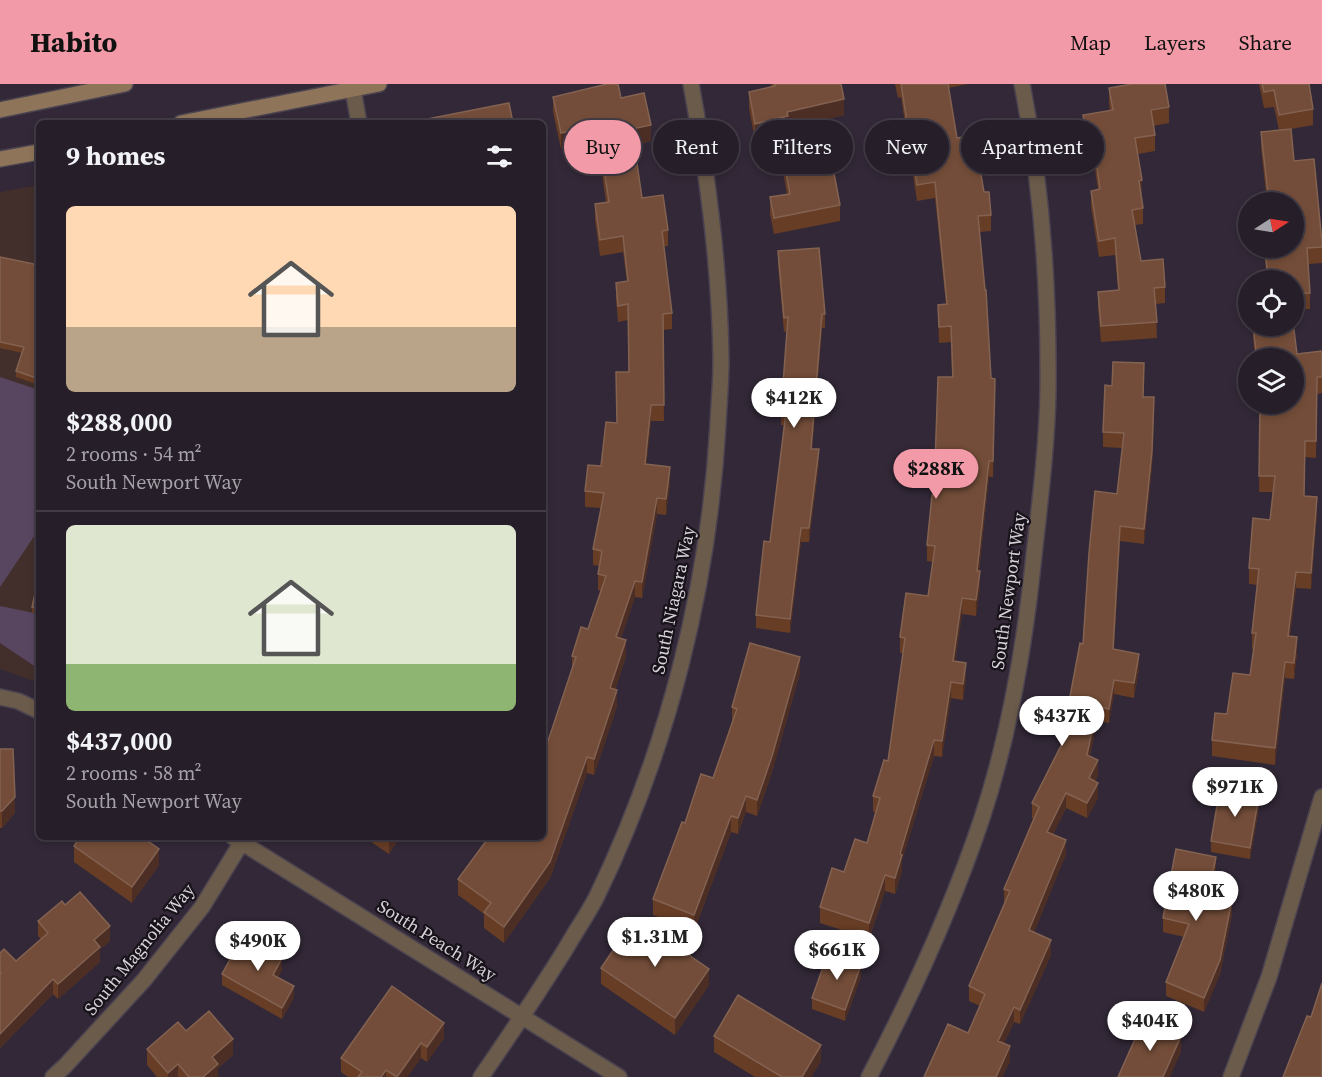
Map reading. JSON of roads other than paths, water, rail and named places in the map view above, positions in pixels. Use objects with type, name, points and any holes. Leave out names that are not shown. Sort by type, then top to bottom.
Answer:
[{"type":"main road","points":[[0,110],[125,84]]},
{"type":"main road","points":[[195,120],[352,86],[379,84]]},
{"type":"main road","points":[[0,159],[36,153]]},
{"type":"street","name":"South Niagara Way","points":[[481,1077],[524,1016],[596,898],[621,843],[649,770],[675,684],[699,587],[715,478],[721,363],[712,210],[691,84]]},
{"type":"street","name":"South Newport Way","points":[[869,1077],[909,1001],[944,921],[983,816],[1008,724],[1028,612],[1041,492],[1048,394],[1046,280],[1042,220],[1022,84]]},
{"type":"street","points":[[352,86],[358,120]]},
{"type":"street","points":[[0,697],[18,701],[36,710]]},
{"type":"street","points":[[1231,1077],[1269,977],[1322,797]]},
{"type":"street","name":"South Magnolia Way","points":[[53,1077],[144,980],[202,907],[239,840]]},
{"type":"street","name":"South Peach Way","points":[[242,840],[619,1077]]}]
